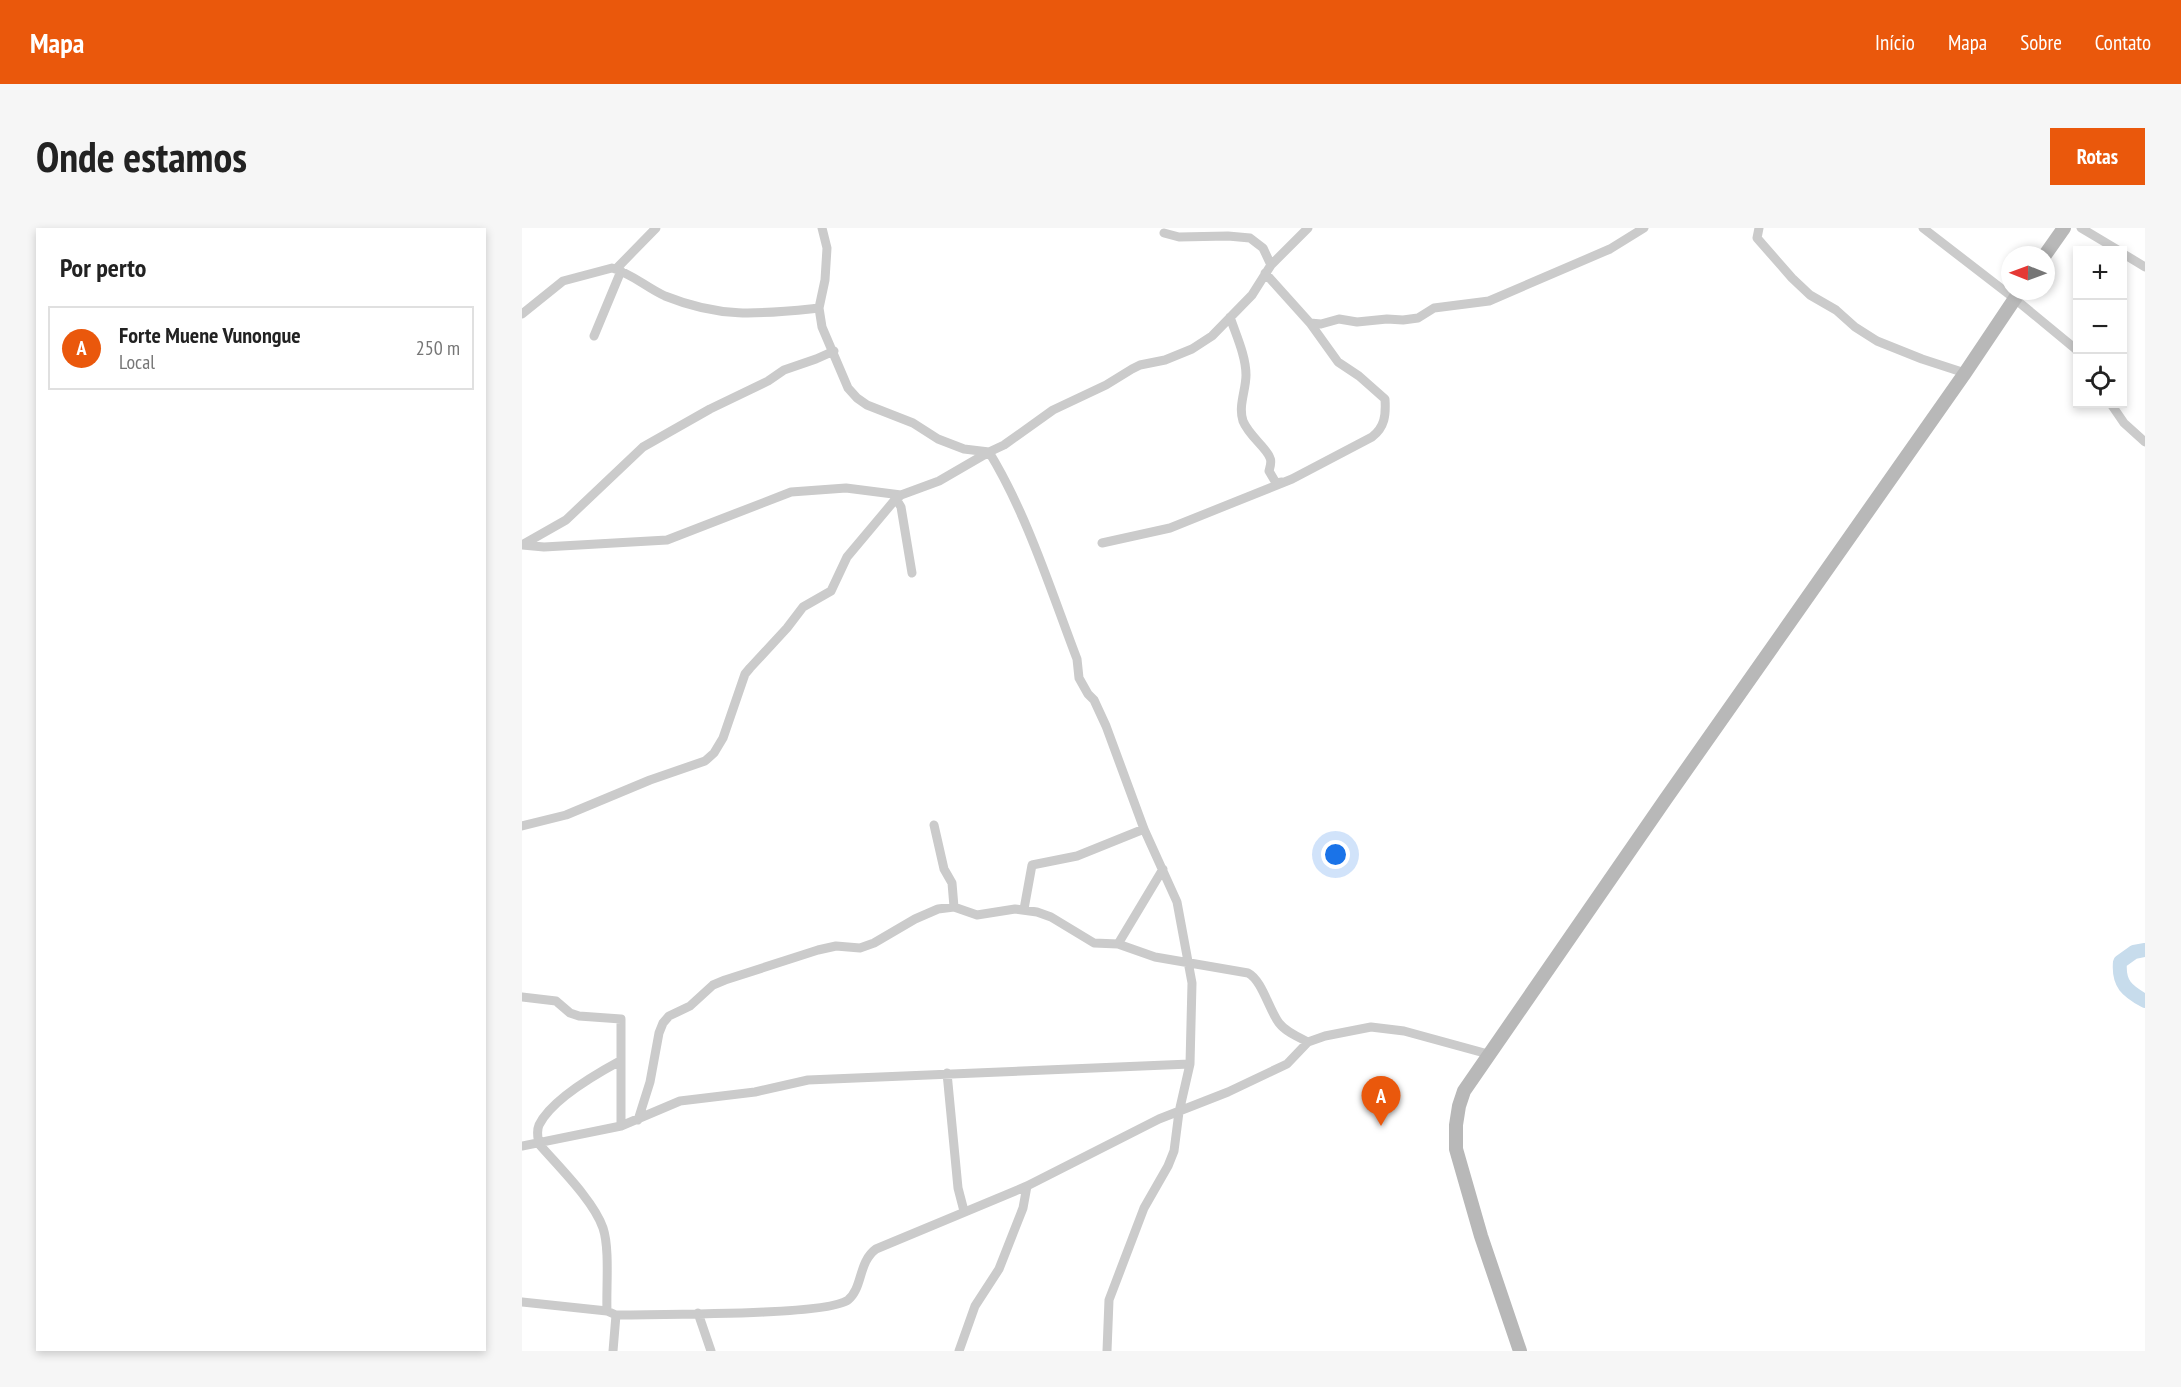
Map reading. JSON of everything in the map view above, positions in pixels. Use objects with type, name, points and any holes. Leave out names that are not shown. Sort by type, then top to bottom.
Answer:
[{"type":"street","points":[[594,336],[619,270],[656,228]]},
{"type":"street","points":[[822,228],[827,248],[825,280],[819,308],[822,327],[848,388],[867,405],[913,423],[938,439],[964,449],[989,452]]},
{"type":"street","points":[[522,826],[566,815],[650,780],[705,761],[714,753],[723,738],[750,668],[788,628],[803,607],[831,591],[846,557],[897,498],[939,481],[1004,445],[1053,410],[1106,385],[1132,369],[1192,350],[1212,336],[1252,295],[1268,269],[1308,228]]},
{"type":"street","points":[[1310,322],[1321,324],[1339,319],[1357,322],[1403,320],[1418,318],[1434,308],[1489,301],[1610,249],[1644,228]]},
{"type":"street","points":[[1759,228],[1757,238],[1810,295],[1836,310],[1877,341],[1965,373]]},
{"type":"street","points":[[1923,228],[2001,284]]},
{"type":"street","points":[[2051,246],[2064,228]]},
{"type":"street","points":[[2080,228],[2111,246]]},
{"type":"street","points":[[1102,543],[1170,528],[1292,479],[1372,438],[1383,426],[1385,399],[1359,376],[1338,362],[1268,269],[1263,248],[1250,238],[1179,237],[1164,233]]},
{"type":"street","points":[[2127,256],[2145,267]]},
{"type":"street","points":[[522,314],[563,282],[612,268],[663,295],[723,313],[760,314],[819,308]]},
{"type":"street","points":[[1520,1351],[1456,1149],[1455,1125],[1464,1091],[2014,300]]},
{"type":"street","points":[[2022,300],[2073,346]]},
{"type":"street","points":[[1230,317],[1246,364],[1242,405],[1244,423],[1254,440],[1270,456],[1269,471],[1276,483],[1281,482]]},
{"type":"street","points":[[522,545],[566,520],[643,447],[710,408],[768,381],[784,370],[834,351]]},
{"type":"street","points":[[2114,408],[2124,423],[2145,442]]},
{"type":"street","points":[[989,452],[1005,478],[1022,517],[1077,659],[1079,678],[1094,700],[1106,726],[1144,829],[1177,902],[1189,964],[1193,1003],[1190,1065],[1179,1112],[1174,1151],[1139,1219],[1109,1300],[1107,1351]]},
{"type":"street","points":[[522,545],[544,547],[666,540],[778,495],[791,492],[846,488],[897,498]]},
{"type":"street","points":[[897,498],[901,507],[903,531],[912,573]]},
{"type":"street","points":[[934,825],[944,869],[952,883],[954,907]]},
{"type":"street","points":[[1024,909],[1032,866],[1077,856],[1144,829]]},
{"type":"street","points":[[1118,944],[1164,869]]},
{"type":"street","points":[[638,1120],[650,1082],[663,1023],[669,1016],[690,1006],[713,985],[818,950],[836,946],[860,948],[874,943],[915,919],[938,909],[954,907],[977,915],[1024,909],[1051,917],[1087,941],[1118,944],[1155,957],[1253,976],[1279,1023],[1308,1042]]},
{"type":"street","points":[[522,997],[556,1001],[570,1013],[579,1016],[621,1019],[621,1126]]},
{"type":"street","points":[[522,1302],[611,1313],[780,1311],[842,1304],[851,1298],[865,1261],[876,1249],[1027,1186],[1158,1119],[1228,1092],[1287,1064],[1308,1042],[1325,1036],[1371,1027],[1404,1031],[1488,1054]]},
{"type":"street","points":[[613,1351],[606,1241],[603,1228],[590,1204],[539,1144],[538,1127],[549,1110],[583,1084],[620,1061]]},
{"type":"street","points":[[522,1146],[621,1126],[680,1101],[755,1092],[808,1080],[1190,1065]]},
{"type":"street","points":[[947,1073],[958,1188],[964,1211]]},
{"type":"street","points":[[959,1351],[975,1306],[999,1269],[1023,1208],[1027,1186]]},
{"type":"street","points":[[698,1313],[711,1351]]},
{"type":"waterway","points":[[2145,950],[2134,952],[2120,962],[2122,981],[2125,986],[2145,1001]]},
{"type":"place","name":"Forte Muene Vunongue","points":[[1381,1126]]}]
